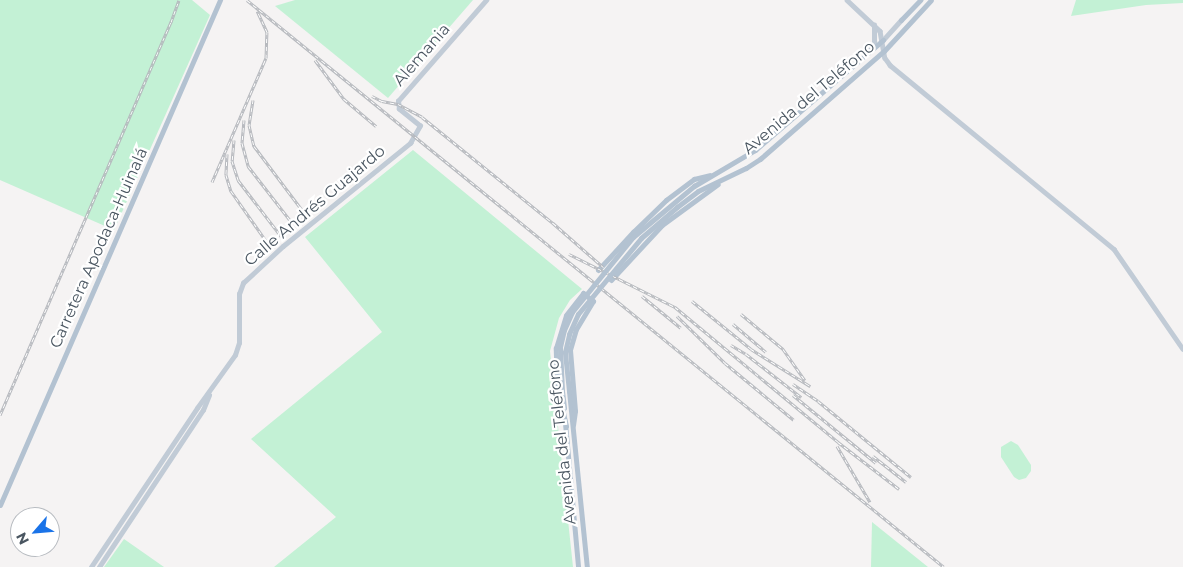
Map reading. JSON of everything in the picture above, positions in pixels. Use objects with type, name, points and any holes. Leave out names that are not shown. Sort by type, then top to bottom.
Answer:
[{"type":"main road","points":[[0,500],[219,0]]},
{"type":"main road","name":"Carretera Apodaca-Huinalá","points":[[0,505],[219,0]]},
{"type":"main road","name":"Alemania","points":[[420,126],[400,110],[398,104],[486,0]]},
{"type":"main road","points":[[847,0],[880,31],[885,58],[890,65],[1114,249],[1183,349]]},
{"type":"main road","name":"Avenida del Teléfono","points":[[578,567],[562,391],[560,347],[564,330],[572,312],[634,237],[713,175],[755,150],[870,52],[920,0]]},
{"type":"main road","name":"Avenida del Teléfono","points":[[587,567],[565,352],[569,334],[578,314],[641,238],[696,189],[724,179],[760,158],[884,51],[931,0]]},
{"type":"main road","points":[[870,52],[874,42],[874,25]]},
{"type":"main road","name":"Calle Andrés Guajardo","points":[[91,567],[197,408],[210,392],[238,347],[238,294],[243,283],[289,241],[404,149],[420,126]]},
{"type":"main road","points":[[598,270],[666,200],[694,179],[713,175]]},
{"type":"main road","points":[[611,280],[625,263],[672,218],[724,179]]},
{"type":"main road","points":[[613,253],[616,259],[625,263]]},
{"type":"main road","points":[[566,426],[556,371],[557,342],[566,315],[583,293],[592,301],[576,329],[570,350],[574,406],[573,425]]},
{"type":"main road","name":"Calle Andrés Guajardo","points":[[99,567],[203,410],[210,392]]},
{"type":"green space","points":[[0,0],[192,0],[210,15],[114,230],[0,180]]},
{"type":"green space","points":[[295,0],[473,0],[388,98],[275,6]]},
{"type":"green space","points":[[1076,0],[1183,0],[1183,3],[1146,5],[1071,16]]},
{"type":"green space","points":[[413,150],[582,289],[570,300],[559,318],[550,351],[573,567],[274,567],[336,517],[251,439],[382,332],[305,237]]},
{"type":"green space","points":[[1011,441],[1018,445],[1031,465],[1031,471],[1026,478],[1019,480],[1014,477],[1001,457],[1001,447]]},
{"type":"green space","points":[[872,522],[928,567],[871,567]]},
{"type":"green space","points":[[124,539],[164,567],[104,567]]},
{"type":"railway","points":[[0,415],[179,0]]},
{"type":"railway","points":[[247,0],[944,567]]},
{"type":"railway","points":[[212,182],[266,58],[267,32],[257,11]]},
{"type":"railway","points":[[315,60],[344,99],[376,126]]},
{"type":"railway","points":[[372,96],[382,101],[398,104],[422,117],[553,223],[603,267]]},
{"type":"railway","points":[[253,100],[249,125],[254,146],[305,214]]},
{"type":"railway","points":[[244,120],[242,143],[248,166],[293,224]]},
{"type":"railway","points":[[234,140],[232,161],[238,180],[281,236]]},
{"type":"railway","points":[[227,154],[226,175],[231,191],[269,245]]},
{"type":"railway","points":[[569,254],[675,307],[838,442],[899,489]]},
{"type":"railway","points":[[642,296],[681,328]]},
{"type":"railway","points":[[692,301],[751,349],[810,386]]},
{"type":"railway","points":[[741,314],[783,349],[805,380]]},
{"type":"railway","points":[[677,316],[725,363],[794,420]]},
{"type":"railway","points":[[733,324],[766,352]]},
{"type":"railway","points":[[731,345],[746,354],[801,397]]},
{"type":"railway","points":[[793,384],[818,401],[911,477]]},
{"type":"railway","points":[[793,395],[876,463]]},
{"type":"railway","points":[[837,446],[870,502]]},
{"type":"railway","points":[[873,456],[906,482]]}]
